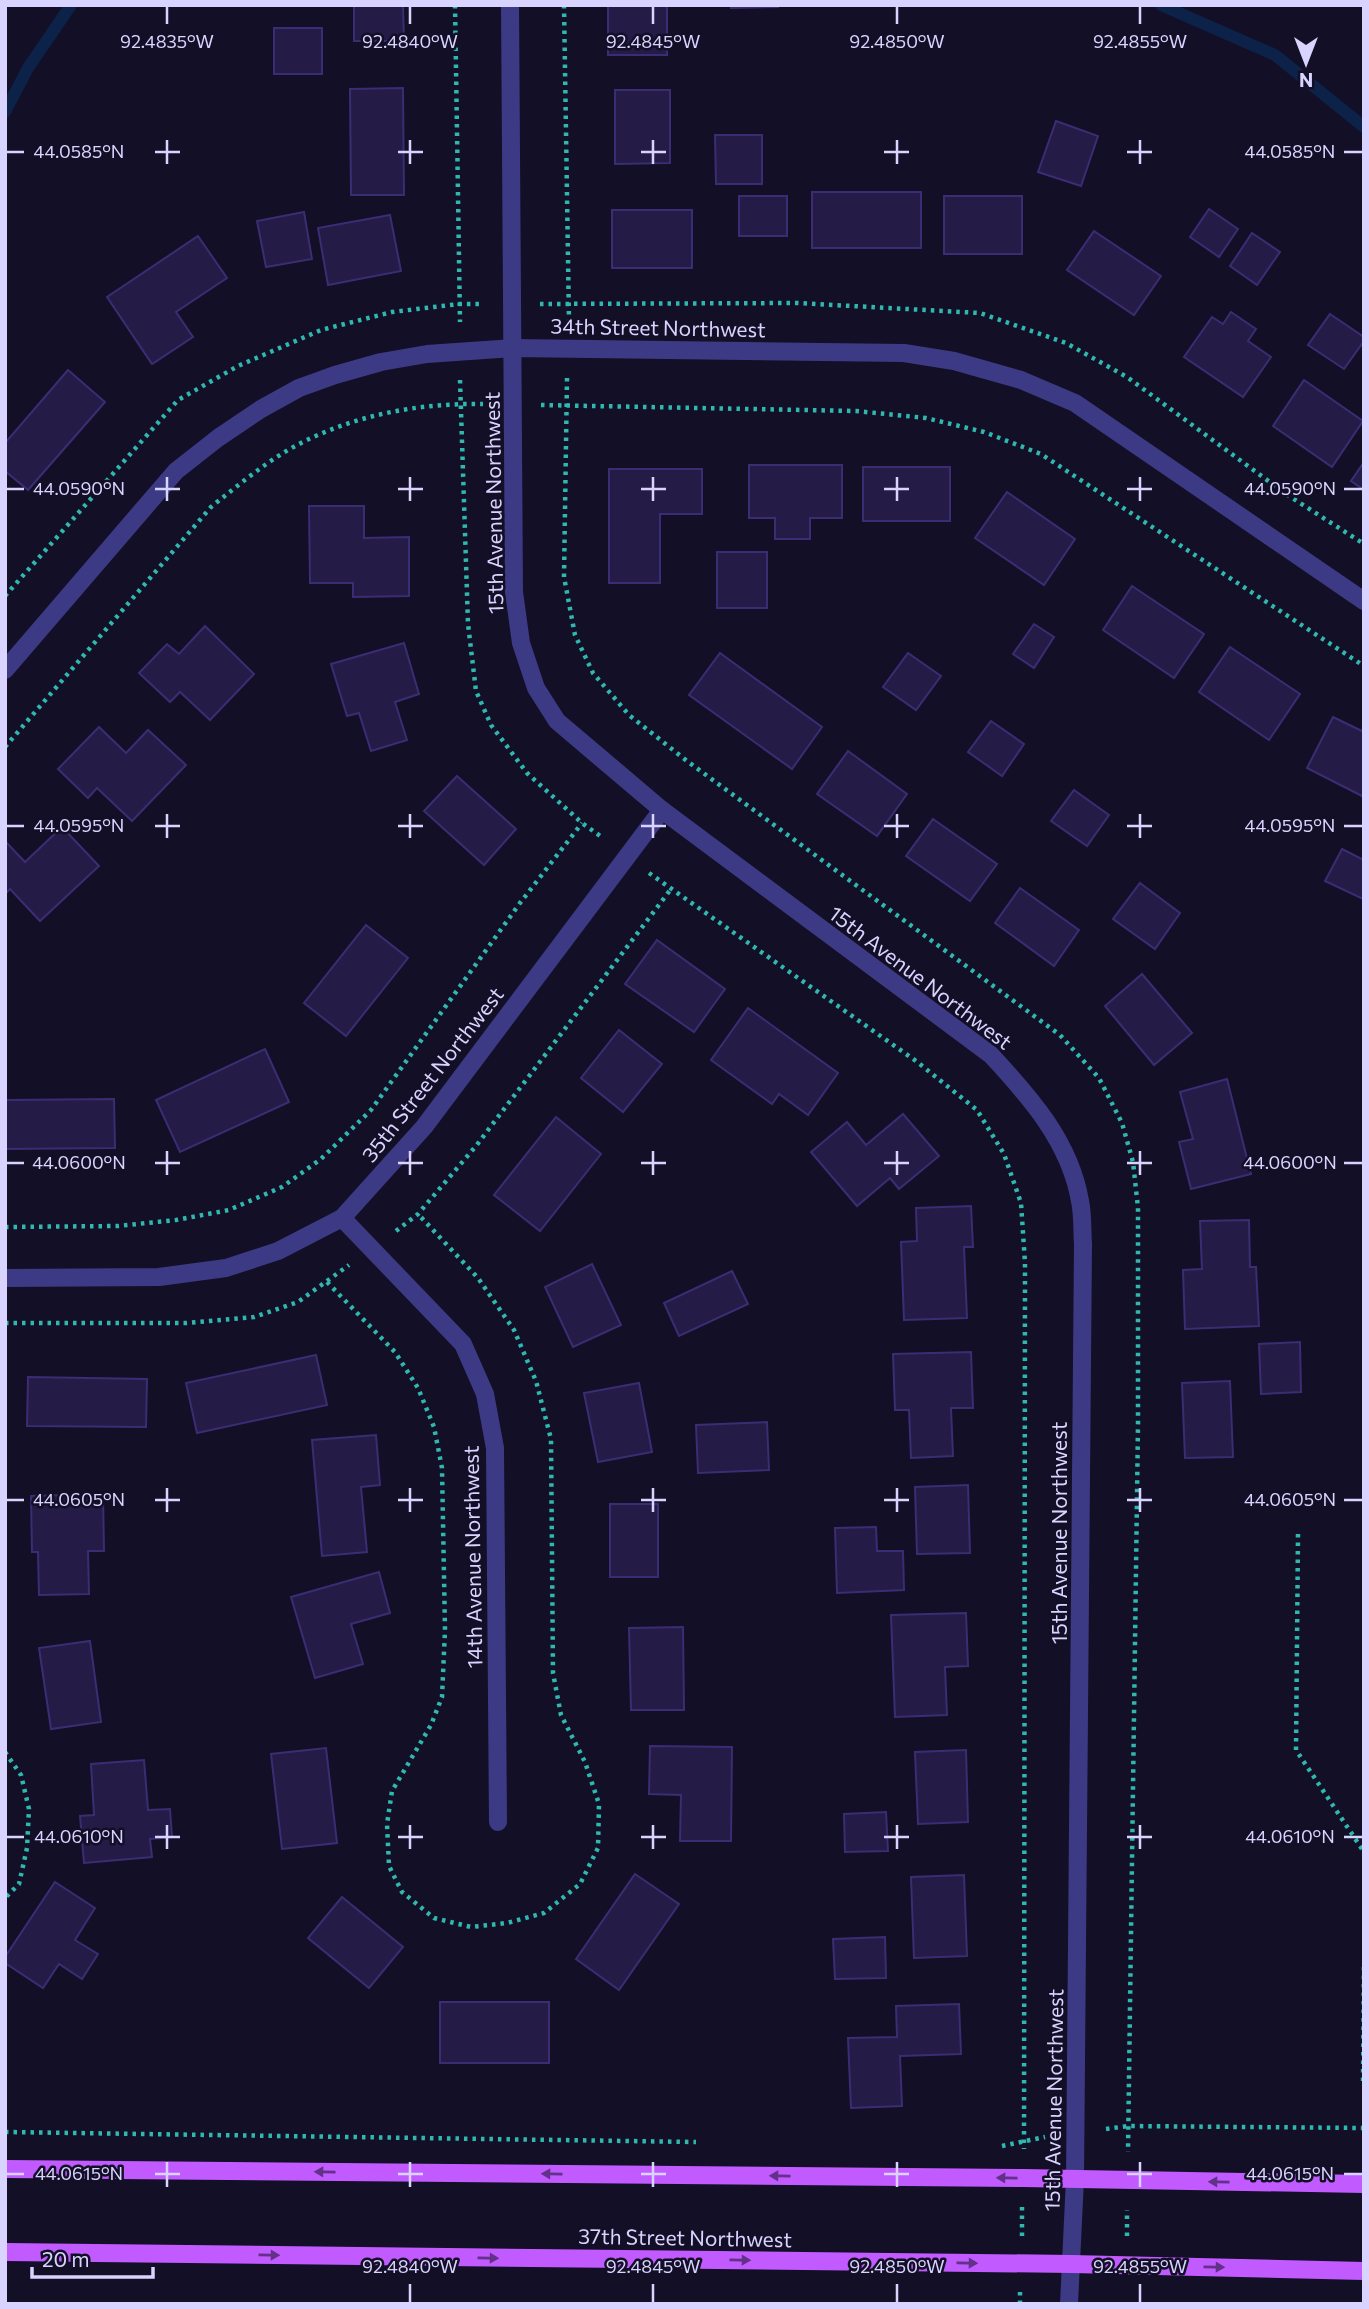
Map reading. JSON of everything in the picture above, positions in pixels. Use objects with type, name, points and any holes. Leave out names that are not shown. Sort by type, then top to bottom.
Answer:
[{"type":"main road","points":[[5,2169],[1023,2178],[1364,2185]]},
{"type":"main road","name":"37th Street Northwest","points":[[5,2252],[1021,2263],[1364,2271]]},
{"type":"street","name":"15th Avenue Northwest","points":[[510,5],[514,592],[521,643],[536,688],[557,721],[662,810],[991,1055],[1030,1097],[1054,1131],[1074,1176],[1081,1202],[1083,1244],[1075,2179],[1069,2304]]},
{"type":"street","name":"34th Street Northwest","points":[[5,670],[176,471],[261,409],[299,388],[381,362],[427,354],[513,348],[904,353],[954,362],[1020,380],[1075,402],[1364,601]]},
{"type":"street","name":"35th Street Northwest","points":[[5,1278],[159,1277],[226,1268],[278,1251],[342,1218],[424,1127],[662,810]]},
{"type":"street","name":"14th Avenue Northwest","points":[[342,1218],[463,1344],[485,1394],[495,1448],[498,1822]]},
{"type":"path","points":[[454,5],[460,304]]},
{"type":"path","points":[[564,5],[569,304]]},
{"type":"path","points":[[5,747],[211,507],[247,478],[287,451],[350,422],[392,411],[460,404]]},
{"type":"path","points":[[1126,2265],[1138,1424],[1138,1208],[1133,1162],[1122,1123],[1099,1078],[1060,1035],[687,761],[629,715],[593,673],[575,635],[564,576],[566,405],[856,411],[926,418],[984,432],[1041,454],[1364,666]]},
{"type":"path","points":[[5,1227],[118,1226],[176,1220],[229,1210],[282,1187],[321,1159],[371,1110],[520,903],[582,822]]},
{"type":"path","points":[[418,1214],[475,1146],[671,889],[916,1060],[977,1110],[1004,1154],[1020,1203],[1025,1263],[1024,2140],[1020,2304]]},
{"type":"path","points":[[5,1323],[186,1323],[254,1317],[298,1302],[327,1282]]},
{"type":"path","points":[[1298,1535],[1296,1750],[1364,1852]]},
{"type":"path","points":[[5,1752],[22,1775],[29,1809],[27,1848],[19,1884],[5,1898]]},
{"type":"path","points":[[1363,2081],[1364,1964]]},
{"type":"path","points":[[1128,2126],[1364,2128]]},
{"type":"path","points":[[5,2132],[710,2142]]},
{"type":"path","points":[[1000,2147],[1024,2140]]},
{"type":"building","points":[[354,5],[403,5],[404,41],[354,41]]},
{"type":"building","points":[[608,5],[667,5],[667,55],[608,55]]},
{"type":"building","points":[[731,5],[778,5],[778,7],[731,8]]},
{"type":"building","points":[[274,28],[322,28],[322,74],[274,74]]},
{"type":"building","points":[[403,88],[404,195],[351,195],[350,89]]},
{"type":"building","points":[[615,90],[670,90],[670,163],[615,164]]},
{"type":"building","points":[[1056,121],[1098,136],[1081,186],[1038,172]]},
{"type":"building","points":[[715,135],[762,135],[762,184],[716,184]]},
{"type":"building","points":[[812,192],[921,192],[921,248],[812,248]]},
{"type":"building","points":[[739,196],[787,196],[787,236],[739,236]]},
{"type":"building","points":[[944,196],[1022,196],[1022,254],[944,254]]},
{"type":"building","points":[[1209,209],[1238,229],[1219,257],[1190,237]]},
{"type":"building","points":[[612,210],[692,210],[692,268],[612,268]]},
{"type":"building","points":[[304,212],[312,259],[266,267],[257,221]]},
{"type":"building","points":[[390,215],[401,271],[328,285],[318,228]]},
{"type":"building","points":[[1094,231],[1161,276],[1134,315],[1067,270]]},
{"type":"building","points":[[1252,233],[1280,252],[1257,285],[1230,266]]},
{"type":"building","points":[[198,236],[227,278],[176,312],[193,337],[152,364],[107,297]]},
{"type":"building","points":[[1231,312],[1256,329],[1248,341],[1271,357],[1243,397],[1184,357],[1212,317],[1223,324]]},
{"type":"building","points":[[1330,314],[1364,337],[1364,341],[1344,369],[1308,345]]},
{"type":"building","points":[[68,370],[105,402],[28,490],[5,471],[5,443]]},
{"type":"building","points":[[1304,380],[1363,421],[1332,467],[1273,426]]},
{"type":"building","points":[[1364,462],[1364,490],[1351,481]]},
{"type":"building","points":[[749,465],[842,465],[842,518],[810,518],[810,539],[775,539],[775,518],[749,518]]},
{"type":"building","points":[[863,467],[950,467],[950,521],[863,521]]},
{"type":"building","points":[[609,469],[702,469],[702,514],[660,514],[660,583],[609,583]]},
{"type":"building","points":[[1007,492],[1075,539],[1044,585],[975,538]]},
{"type":"building","points":[[309,506],[364,506],[364,538],[409,537],[409,596],[353,597],[353,583],[310,583]]},
{"type":"building","points":[[717,552],[767,552],[767,608],[717,608]]},
{"type":"building","points":[[1132,586],[1204,634],[1174,678],[1103,630]]},
{"type":"building","points":[[1034,624],[1054,637],[1034,668],[1013,654]]},
{"type":"building","points":[[205,626],[254,674],[210,720],[180,692],[170,702],[139,673],[167,644],[179,654]]},
{"type":"building","points":[[404,643],[419,694],[395,702],[407,740],[371,751],[359,713],[347,716],[331,664]]},
{"type":"building","points":[[1230,647],[1300,694],[1269,740],[1199,692]]},
{"type":"building","points":[[720,653],[822,727],[792,769],[689,695]]},
{"type":"building","points":[[908,653],[941,676],[916,710],[883,687]]},
{"type":"building","points":[[1333,717],[1364,732],[1364,797],[1307,768]]},
{"type":"building","points":[[991,721],[1024,744],[1002,776],[968,752]]},
{"type":"building","points":[[99,727],[126,753],[148,730],[186,765],[132,821],[97,788],[88,798],[58,769]]},
{"type":"building","points":[[848,751],[907,794],[877,836],[817,794]]},
{"type":"building","points":[[457,776],[516,829],[484,865],[424,811]]},
{"type":"building","points":[[1074,790],[1109,815],[1087,846],[1051,821]]},
{"type":"building","points":[[933,819],[997,864],[970,901],[906,856]]},
{"type":"building","points":[[62,827],[99,866],[40,921],[10,889],[5,894],[5,841],[25,862]]},
{"type":"building","points":[[1342,849],[1364,860],[1363,899],[1325,881]]},
{"type":"building","points":[[1140,883],[1180,913],[1155,949],[1113,919]]},
{"type":"building","points":[[1020,888],[1079,930],[1054,966],[995,923]]},
{"type":"building","points":[[366,925],[408,958],[346,1036],[304,1003]]},
{"type":"building","points":[[657,940],[725,989],[694,1032],[625,984]]},
{"type":"building","points":[[1142,974],[1192,1033],[1154,1065],[1105,1006]]},
{"type":"building","points":[[748,1008],[838,1073],[808,1115],[779,1094],[772,1104],[711,1060]]},
{"type":"building","points":[[619,1030],[662,1064],[623,1112],[581,1078]]},
{"type":"building","points":[[265,1049],[289,1102],[180,1152],[156,1100]]},
{"type":"building","points":[[1227,1079],[1251,1174],[1191,1189],[1179,1142],[1193,1139],[1180,1092]]},
{"type":"building","points":[[114,1099],[115,1148],[5,1149],[5,1100]]},
{"type":"building","points":[[903,1114],[939,1156],[899,1189],[890,1178],[857,1206],[811,1152],[847,1122],[866,1145]]},
{"type":"building","points":[[556,1117],[601,1154],[540,1231],[494,1195]]},
{"type":"building","points":[[971,1206],[973,1247],[964,1247],[967,1318],[904,1320],[901,1242],[917,1241],[916,1208]]},
{"type":"building","points":[[1249,1220],[1250,1267],[1256,1267],[1259,1326],[1185,1329],[1183,1270],[1202,1269],[1200,1221]]},
{"type":"building","points":[[592,1264],[621,1325],[573,1347],[545,1287]]},
{"type":"building","points":[[732,1271],[748,1304],[679,1336],[664,1303]]},
{"type":"building","points":[[1300,1342],[1301,1392],[1261,1394],[1259,1344]]},
{"type":"building","points":[[971,1352],[973,1408],[951,1408],[953,1456],[911,1458],[909,1410],[895,1410],[893,1354]]},
{"type":"building","points":[[316,1355],[327,1405],[197,1433],[186,1383]]},
{"type":"building","points":[[28,1377],[147,1379],[146,1427],[27,1426]]},
{"type":"building","points":[[1230,1381],[1233,1457],[1185,1458],[1182,1383]]},
{"type":"building","points":[[639,1383],[652,1452],[598,1462],[584,1393]]},
{"type":"building","points":[[767,1422],[769,1470],[698,1473],[696,1425]]},
{"type":"building","points":[[376,1435],[380,1485],[361,1487],[367,1552],[322,1556],[312,1440]]},
{"type":"building","points":[[968,1485],[970,1553],[917,1554],[915,1487]]},
{"type":"building","points":[[103,1494],[104,1551],[88,1551],[89,1594],[39,1595],[38,1552],[32,1552],[31,1496]]},
{"type":"building","points":[[610,1504],[658,1504],[658,1577],[610,1577]]},
{"type":"building","points":[[876,1527],[877,1551],[903,1551],[904,1590],[837,1593],[835,1528]]},
{"type":"building","points":[[379,1572],[390,1613],[351,1624],[363,1664],[315,1678],[291,1597]]},
{"type":"building","points":[[966,1613],[968,1666],[945,1667],[947,1715],[895,1717],[891,1615]]},
{"type":"building","points":[[683,1627],[684,1710],[631,1710],[629,1628]]},
{"type":"building","points":[[90,1641],[101,1722],[51,1729],[39,1648]]},
{"type":"building","points":[[650,1746],[732,1747],[731,1841],[680,1841],[681,1795],[649,1794]]},
{"type":"building","points":[[326,1748],[337,1843],[282,1849],[271,1754]]},
{"type":"building","points":[[966,1750],[968,1822],[918,1824],[915,1752]]},
{"type":"building","points":[[144,1760],[148,1810],[170,1809],[172,1837],[150,1839],[152,1857],[84,1863],[80,1816],[94,1815],[91,1764]]},
{"type":"building","points":[[886,1812],[888,1851],[845,1852],[844,1814]]},
{"type":"building","points":[[635,1874],[679,1904],[619,1990],[576,1959]]},
{"type":"building","points":[[964,1875],[967,1956],[914,1958],[911,1877]]},
{"type":"building","points":[[55,1882],[95,1908],[75,1940],[98,1954],[82,1979],[59,1964],[43,1988],[5,1963],[5,1957]]},
{"type":"building","points":[[342,1897],[403,1947],[369,1988],[308,1938]]},
{"type":"building","points":[[885,1937],[886,1978],[835,1979],[833,1939]]},
{"type":"building","points":[[440,2002],[549,2002],[549,2063],[440,2063]]},
{"type":"building","points":[[959,2004],[961,2054],[900,2056],[902,2106],[851,2108],[848,2038],[897,2037],[896,2006]]},
{"type":"waterway","points":[[5,112],[28,68],[71,5]]},
{"type":"waterway","points":[[1161,5],[1275,55],[1364,127]]}]
